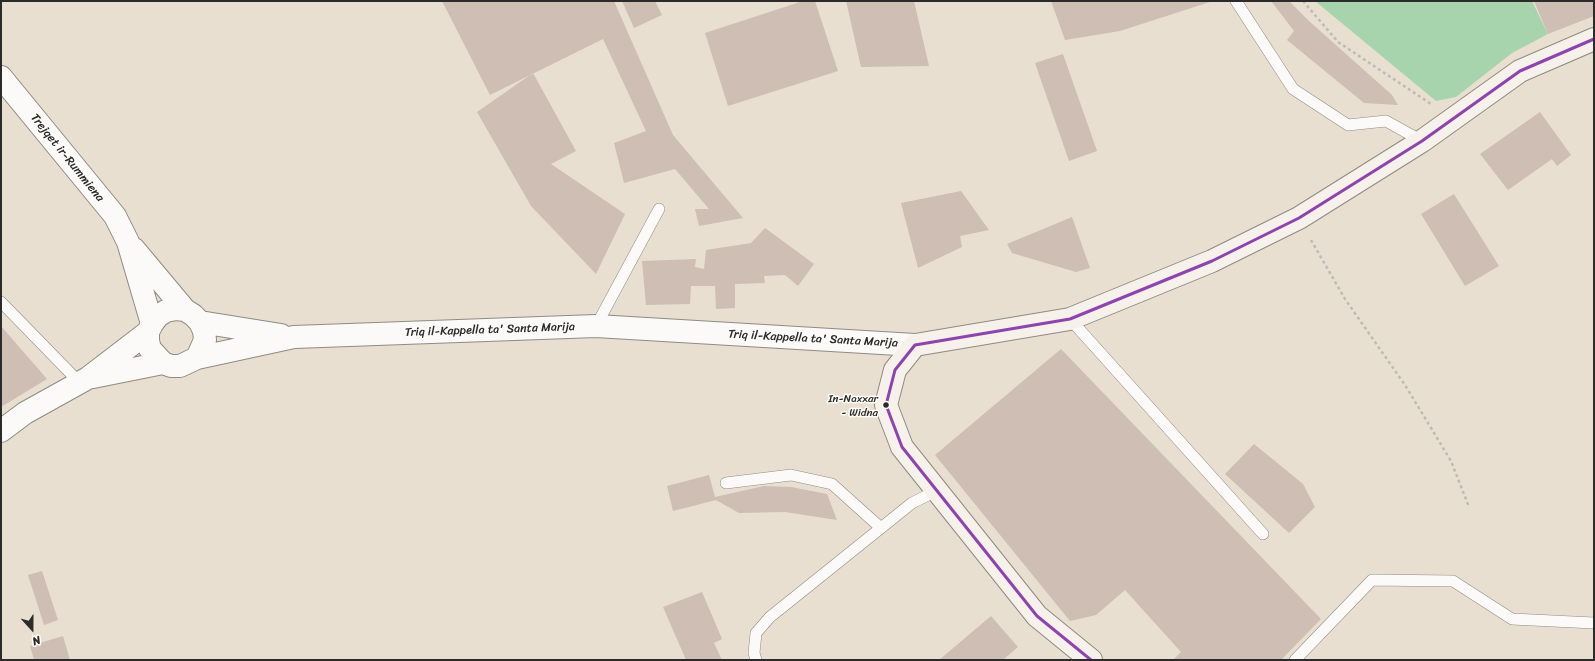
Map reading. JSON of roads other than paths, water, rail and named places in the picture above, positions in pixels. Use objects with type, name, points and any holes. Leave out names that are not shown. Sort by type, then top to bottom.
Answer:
[{"type":"main road","name":"Triq il-Kappella ta' Santa Marija","points":[[915,345],[1070,319],[1212,261],[1299,218],[1422,140],[1520,71],[1594,39]]},
{"type":"main road","points":[[915,345],[894,370],[886,405],[902,447],[1037,616],[1083,657]]},
{"type":"street","name":"Trejqet ir-Rummiena","points":[[1,77],[115,216],[128,242],[150,328]]},
{"type":"street","name":"Trejqet ir-Rummiena","points":[[128,242],[192,316]]},
{"type":"street","points":[[1,431],[25,412],[84,380],[150,328],[158,316],[166,311],[176,309],[192,316],[204,331],[205,340],[197,358],[180,366],[163,363],[84,380]]},
{"type":"street","name":"Triq il-Kappella ta' Santa Marija","points":[[192,316],[294,337]]},
{"type":"street","name":"Triq il-Kappella ta' Santa Marija","points":[[197,358],[294,337],[596,326],[915,345]]},
{"type":"street","points":[[150,328],[148,341],[150,350],[163,363]]},
{"type":"lane","points":[[1236,1],[1293,90],[1348,125],[1386,121],[1422,140]]},
{"type":"lane","points":[[596,326],[659,209]]},
{"type":"lane","points":[[1,302],[84,380]]},
{"type":"lane","points":[[1070,319],[1264,534]]},
{"type":"lane","points":[[726,483],[791,475],[832,484],[881,528]]},
{"type":"lane","points":[[756,660],[754,653],[756,633],[770,617],[912,503],[936,491]]},
{"type":"lane","points":[[1295,660],[1372,580],[1454,581],[1512,619],[1594,622]]},
{"type":"place","name":"In-Naxxar - Widna","points":[[886,405]]}]
